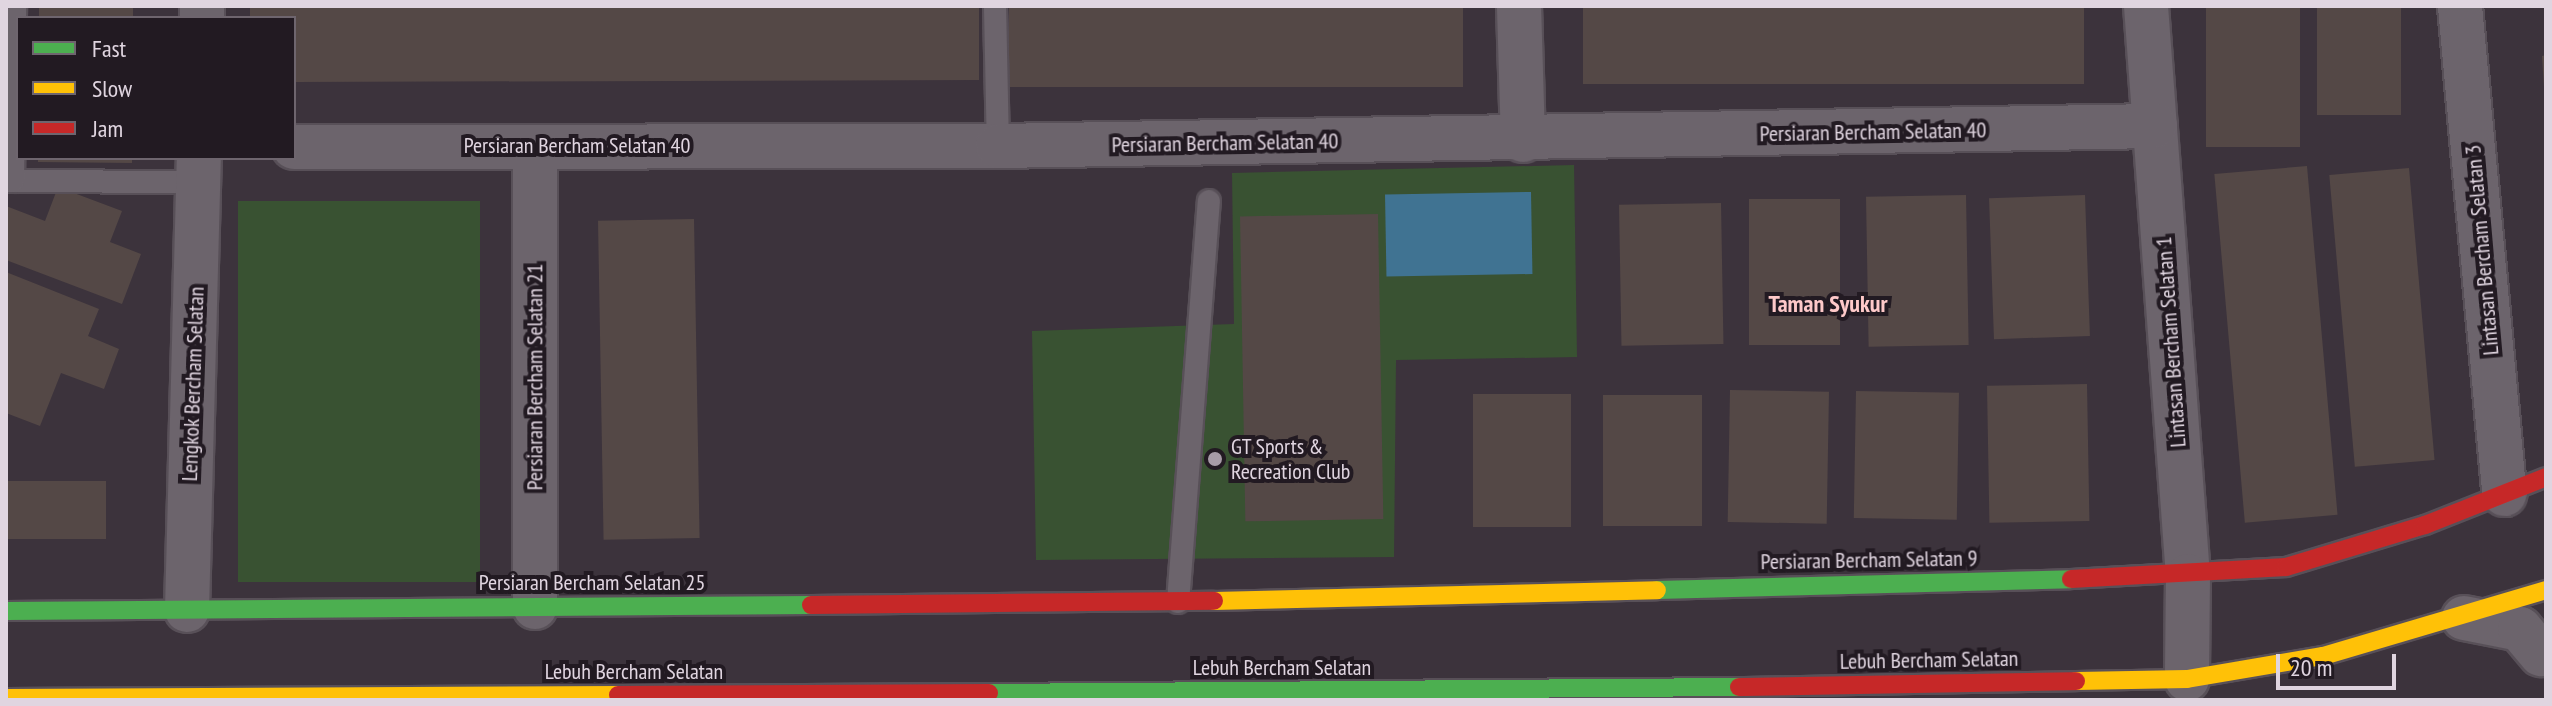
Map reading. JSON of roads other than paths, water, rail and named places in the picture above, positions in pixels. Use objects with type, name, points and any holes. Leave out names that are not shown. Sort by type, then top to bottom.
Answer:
[{"type":"street","points":[[1519,6],[1523,140]]},
{"type":"street","name":"Lintasan Bercham Selatan 1","points":[[2146,6],[2188,576],[2187,679]]},
{"type":"street","name":"Lintasan Bercham Selatan 3","points":[[2460,6],[2504,494]]},
{"type":"street","name":"Persiaran Bercham Selatan 40","points":[[296,147],[998,146],[1523,140],[2155,126]]},
{"type":"street","name":"Persiaran Bercham Selatan 21","points":[[535,147],[535,607]]},
{"type":"street","name":"Lengkok Bercham Selatan","points":[[187,610],[199,170]]},
{"type":"street","name":"Persiaran Bercham Selatan 9","points":[[1178,602],[2188,576],[2286,567],[2425,525],[2546,477]]},
{"type":"street","name":"Lebuh Bercham Selatan","points":[[6,698],[1586,695],[2187,679],[2323,656],[2464,618],[2546,590]]},
{"type":"street","name":"Persiaran Bercham Selatan 25","points":[[6,611],[1178,602]]},
{"type":"street","points":[[2544,658],[2546,609]]},
{"type":"street","points":[[2464,618],[2520,629],[2544,658]]},
{"type":"lane","points":[[15,6],[9,181],[199,170]]},
{"type":"lane","points":[[995,6],[998,146]]},
{"type":"lane","points":[[1178,602],[1209,201]]},
{"type":"water","points":[[1531,192],[1532,274],[1386,277],[1385,195]]},
{"type":"place","name":"GT Sports & Recreation Club","points":[[1215,459]]},
{"type":"district","name":"Taman Syukur","points":[[1828,304]]}]
